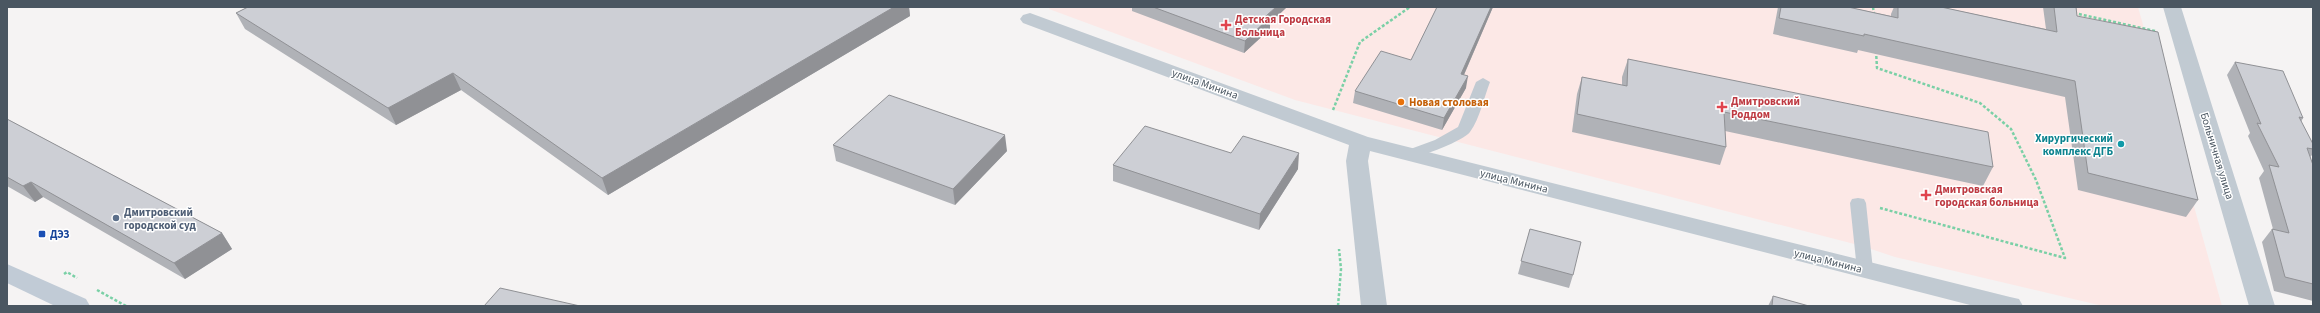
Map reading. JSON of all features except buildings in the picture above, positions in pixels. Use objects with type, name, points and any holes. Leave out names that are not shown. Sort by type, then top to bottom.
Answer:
[{"type":"main road","points":[[7,273],[77,306]]},
{"type":"street","name":"Больничная улица","points":[[2172,7],[2262,306]]},
{"type":"street","name":"улица Минина","points":[[1030,19],[1360,142],[2010,306]]},
{"type":"street","points":[[1360,142],[1357,160],[1374,306]]},
{"type":"lane","points":[[1410,154],[1440,143],[1464,130],[1483,82]]},
{"type":"lane","points":[[1858,203],[1865,270]]},
{"type":"path","points":[[1325,128],[1360,42],[1410,7]]},
{"type":"path","points":[[1873,7],[1874,22]]},
{"type":"path","points":[[2072,12],[2181,36]]},
{"type":"path","points":[[1858,203],[2065,258],[2036,180],[2012,129],[1980,103],[1877,68],[1876,45]]},
{"type":"shaded area","name":"Дмитровская городская больница","points":[[1051,7],[2138,7],[2222,306],[2103,306],[1895,257],[1862,246],[1295,100],[1049,9]]},
{"type":"place","name":"Детская Городская Больница","points":[[1226,25]]},
{"type":"place","name":"Новая столовая","points":[[1401,102]]},
{"type":"place","name":"Дмитровский Роддом","points":[[1722,107]]},
{"type":"place","name":"Хирургический комплекс ДГБ","points":[[2121,144]]},
{"type":"place","name":"Дмитровская городская больница","points":[[1926,195]]},
{"type":"place","name":"Дмитровский городской суд","points":[[116,218]]},
{"type":"place","name":"ДЭЗ","points":[[42,234]]}]
